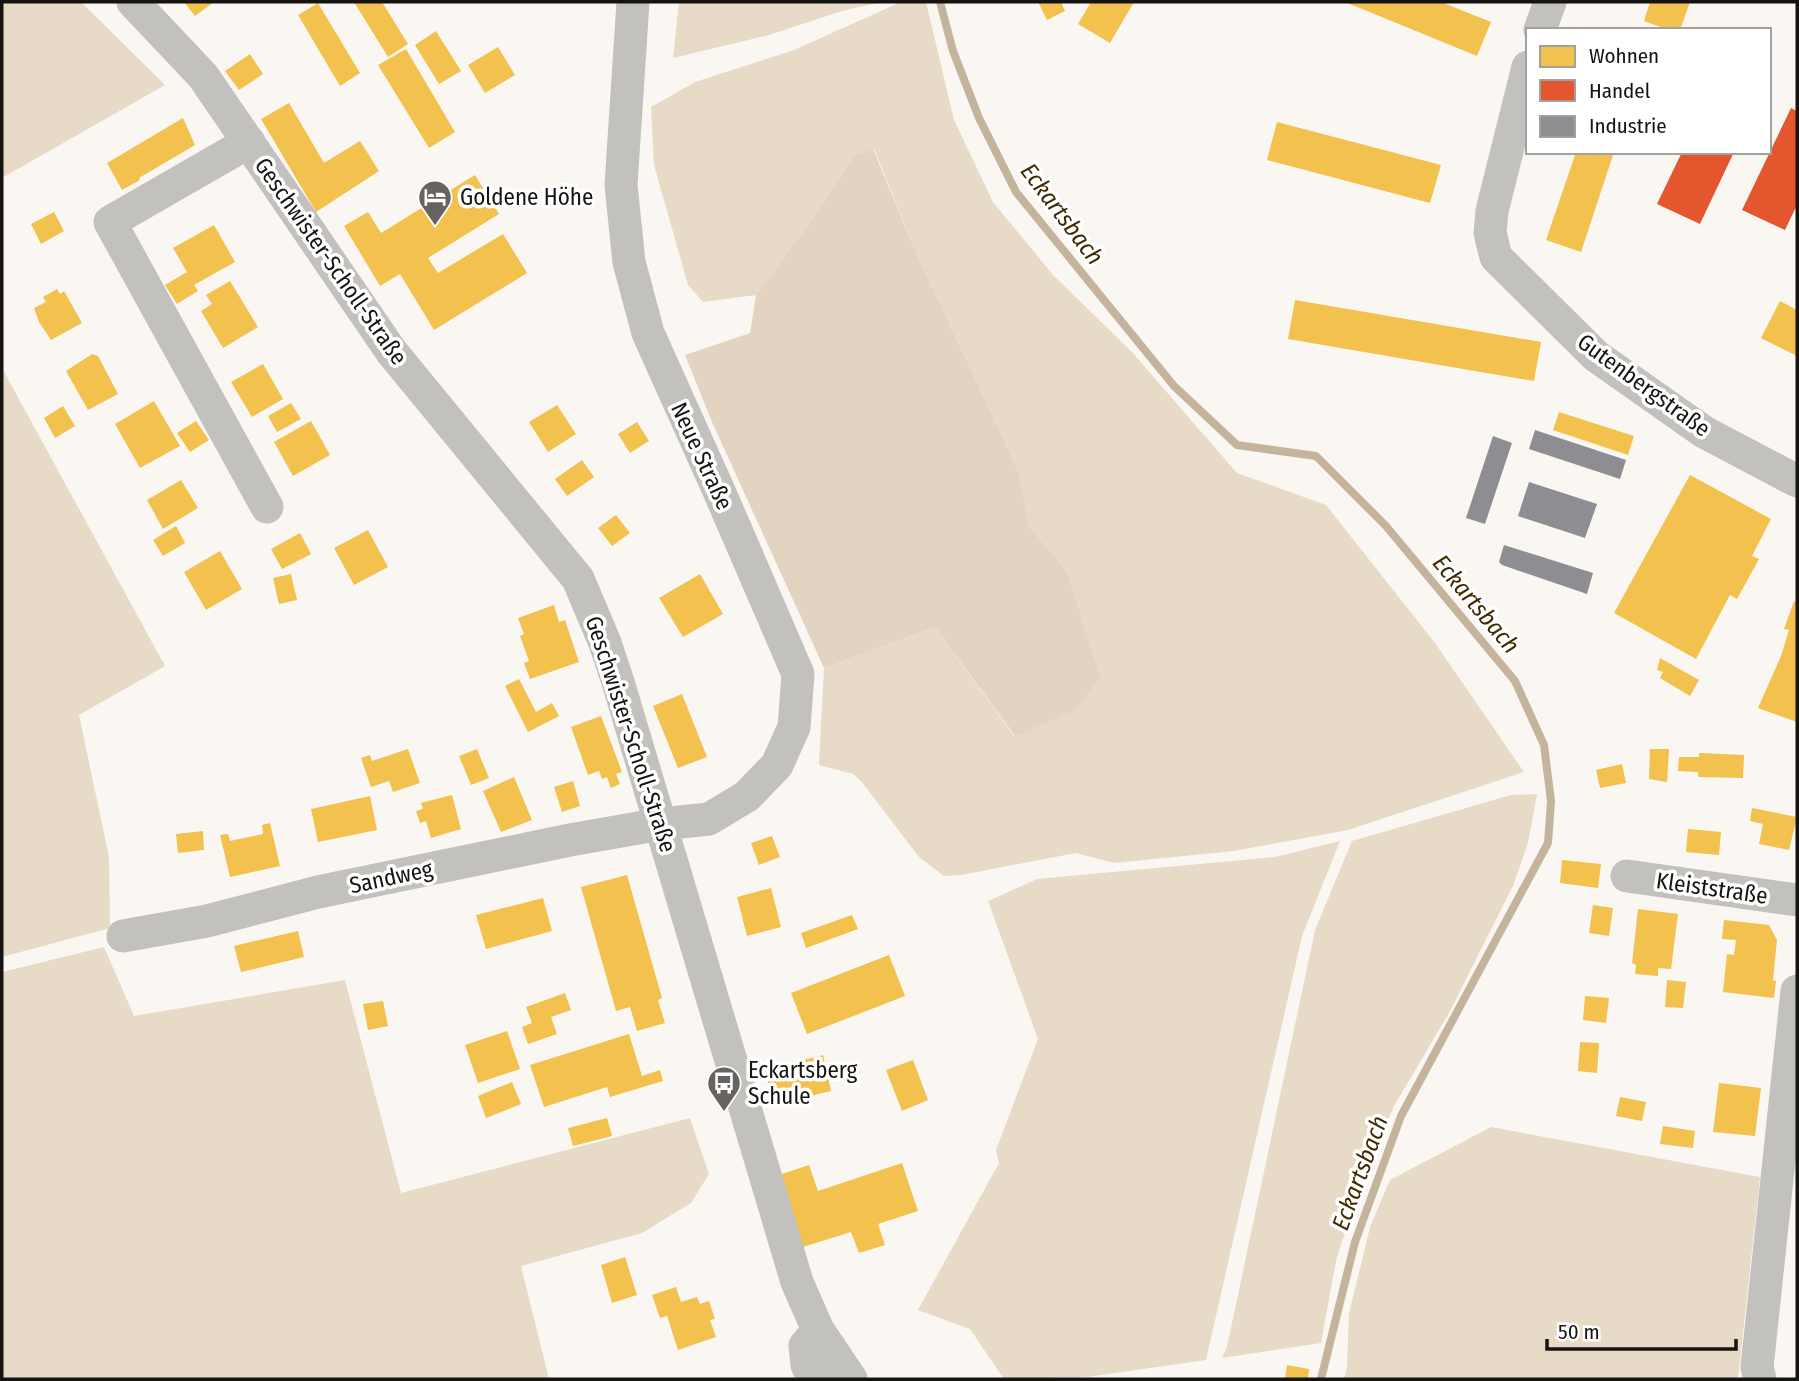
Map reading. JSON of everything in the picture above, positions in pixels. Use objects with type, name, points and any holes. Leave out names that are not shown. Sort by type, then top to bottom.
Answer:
[{"type":"street","name":"Geschwister-Scholl-Straße","points":[[133,2],[204,76],[391,351],[578,579],[605,643],[797,1282],[818,1330],[851,1379]]},
{"type":"street","name":"Neue Straße","points":[[633,2],[621,185],[629,262],[648,333],[798,674],[794,727],[777,765],[747,796],[709,819],[661,824]]},
{"type":"street","points":[[1542,28],[1550,2]]},
{"type":"street","name":"Gutenbergstraße","points":[[1526,75],[1492,211],[1490,233],[1496,257],[1596,356],[1704,432],[1797,481]]},
{"type":"street","points":[[249,142],[110,222],[267,507]]},
{"type":"street","name":"Sandweg","points":[[123,936],[207,921],[318,892],[661,824]]},
{"type":"street","name":"Kleiststraße","points":[[1627,876],[1797,900]]},
{"type":"street","points":[[1760,1379],[1757,1367],[1797,991]]},
{"type":"street","points":[[814,1379],[807,1364],[805,1346],[818,1330]]},
{"type":"shaded area","points":[[2,2],[81,2],[165,85],[2,178]]},
{"type":"shaded area","points":[[679,2],[882,2],[842,11],[769,35],[673,58]]},
{"type":"shaded area","points":[[901,2],[926,2],[954,120],[993,202],[1053,275],[1131,351],[1237,473],[1326,505],[1435,643],[1524,772],[1348,830],[1234,851],[1114,863],[1076,853],[944,876],[919,857],[861,781],[853,774],[819,765],[824,668],[935,627],[1014,736],[1101,677],[1067,571],[1029,526],[1019,472],[913,246],[874,149],[854,156],[814,217],[756,295],[703,302],[688,285],[654,165],[651,107],[695,82],[794,50]]},
{"type":"shaded area","points":[[873,149],[913,246],[1019,472],[1029,526],[1067,571],[1101,677],[1074,711],[1015,736],[935,627],[824,668],[712,422],[685,355],[750,333],[756,295],[814,217],[854,156]]},
{"type":"shaded area","points":[[2,368],[165,666],[79,715],[109,857],[110,928],[2,957]]},
{"type":"shaded area","points":[[1537,794],[1528,843],[1513,886],[1449,1013],[1394,1106],[1360,1184],[1336,1261],[1321,1343],[1222,1358],[1227,1347],[1315,930],[1352,841],[1511,795]]},
{"type":"shaded area","points":[[1340,841],[1302,936],[1206,1360],[1087,1377],[1004,1379],[970,1329],[918,1310],[999,1163],[996,1150],[1038,1039],[988,901],[1037,879],[1275,857]]},
{"type":"shaded area","points":[[104,947],[134,1016],[345,980],[401,1193],[690,1118],[709,1174],[691,1203],[642,1233],[521,1266],[549,1379],[2,1379],[2,972]]},
{"type":"shaded area","points":[[1491,1127],[1760,1177],[1738,1379],[1344,1379],[1349,1314],[1370,1227],[1390,1180]]},
{"type":"building: Wohnen","points":[[184,2],[214,2],[195,16]]},
{"type":"building: Wohnen","points":[[354,2],[382,2],[408,44],[388,57]]},
{"type":"building: Wohnen","points":[[1038,2],[1061,2],[1065,11],[1047,20]]},
{"type":"building: Wohnen","points":[[1091,2],[1134,2],[1110,43],[1078,24]]},
{"type":"building: Wohnen","points":[[1345,2],[1441,2],[1491,22],[1477,56]]},
{"type":"building: Wohnen","points":[[1650,2],[1690,2],[1681,28],[1663,28],[1644,21]]},
{"type":"building: Wohnen","points":[[318,3],[360,73],[340,86],[298,15]]},
{"type":"building: Wohnen","points":[[436,31],[461,71],[439,84],[415,45]]},
{"type":"building: Wohnen","points":[[498,47],[515,75],[485,93],[468,65]]},
{"type":"building: Wohnen","points":[[406,49],[455,132],[429,148],[378,65]]},
{"type":"building: Wohnen","points":[[250,54],[263,74],[239,90],[225,71]]},
{"type":"building: Wohnen","points":[[289,103],[324,163],[360,141],[379,171],[316,212],[261,119]]},
{"type":"building: Wohnen","points":[[183,118],[195,145],[122,190],[107,163]]},
{"type":"building: Wohnen","points":[[1277,122],[1441,165],[1430,203],[1267,160]]},
{"type":"building: Wohnen","points":[[1575,154],[1613,154],[1581,252],[1546,240]]},
{"type":"building: Wohnen","points":[[475,175],[499,214],[428,258],[438,273],[503,234],[527,273],[434,330],[400,274],[380,286],[344,226],[368,212],[381,233]]},
{"type":"building: Wohnen","points":[[54,212],[64,231],[41,244],[31,224]]},
{"type":"building: Wohnen","points":[[214,225],[235,262],[194,285],[198,291],[177,304],[165,285],[187,272],[173,248]]},
{"type":"building: Wohnen","points":[[230,281],[258,327],[223,348],[201,311],[212,304],[206,295]]},
{"type":"building: Wohnen","points":[[57,289],[60,294],[64,291],[82,323],[51,340],[39,322],[34,308],[46,302],[43,297]]},
{"type":"building: Wohnen","points":[[1295,300],[1541,342],[1534,381],[1288,339]]},
{"type":"building: Wohnen","points":[[1780,301],[1797,310],[1797,356],[1761,338]]},
{"type":"building: Wohnen","points":[[92,354],[98,356],[118,394],[88,410],[66,371]]},
{"type":"building: Wohnen","points":[[263,364],[283,399],[252,417],[231,382]]},
{"type":"building: Wohnen","points":[[154,401],[180,446],[140,468],[115,424]]},
{"type":"building: Wohnen","points":[[291,403],[301,419],[277,432],[268,416]]},
{"type":"building: Wohnen","points":[[557,405],[576,434],[548,452],[529,422]]},
{"type":"building: Wohnen","points":[[63,406],[75,426],[55,438],[44,418]]},
{"type":"building: Wohnen","points":[[1559,412],[1634,436],[1628,455],[1553,430]]},
{"type":"building: Wohnen","points":[[196,421],[209,440],[190,452],[177,433]]},
{"type":"building: Wohnen","points":[[311,421],[330,455],[293,476],[274,442]]},
{"type":"building: Wohnen","points":[[637,422],[649,441],[630,453],[618,434]]},
{"type":"building: Wohnen","points":[[582,460],[594,477],[567,496],[555,479]]},
{"type":"building: Wohnen","points":[[1690,475],[1771,519],[1752,556],[1759,559],[1737,599],[1730,595],[1696,659],[1614,613]]},
{"type":"building: Wohnen","points":[[181,480],[198,508],[163,529],[147,500]]},
{"type":"building: Wohnen","points":[[616,515],[630,533],[612,546],[598,528]]},
{"type":"building: Wohnen","points":[[176,526],[185,543],[163,556],[153,540]]},
{"type":"building: Wohnen","points":[[368,530],[388,567],[354,585],[334,548]]},
{"type":"building: Wohnen","points":[[300,533],[311,554],[282,569],[271,549]]},
{"type":"building: Wohnen","points":[[220,551],[242,589],[206,610],[184,572]]},
{"type":"building: Wohnen","points":[[291,574],[297,600],[279,604],[273,578]]},
{"type":"building: Wohnen","points":[[700,574],[723,614],[683,637],[659,598]]},
{"type":"building: Wohnen","points":[[1794,601],[1797,602],[1797,722],[1758,708],[1781,656],[1789,630],[1784,629]]},
{"type":"building: Wohnen","points":[[554,605],[559,622],[565,620],[579,662],[530,679],[524,663],[529,661],[520,636],[524,634],[518,618]]},
{"type":"building: Wohnen","points":[[1660,658],[1699,680],[1690,696],[1660,678],[1663,672],[1657,670]]},
{"type":"building: Wohnen","points":[[519,679],[536,712],[552,703],[559,716],[528,732],[505,686]]},
{"type":"building: Wohnen","points":[[682,694],[707,757],[678,768],[653,706]]},
{"type":"building: Wohnen","points":[[601,716],[622,772],[616,774],[620,784],[611,788],[607,777],[602,779],[599,771],[588,775],[571,727]]},
{"type":"building: Wohnen","points":[[408,749],[420,783],[393,792],[389,781],[371,787],[361,758],[370,755],[372,761]]},
{"type":"building: Wohnen","points":[[477,749],[489,778],[471,785],[459,756]]},
{"type":"building: Wohnen","points":[[1650,749],[1669,749],[1667,782],[1649,779]]},
{"type":"building: Wohnen","points":[[1699,753],[1744,755],[1743,778],[1698,777],[1698,772],[1678,771],[1679,757],[1699,757]]},
{"type":"building: Wohnen","points":[[1622,764],[1626,783],[1600,788],[1596,770]]},
{"type":"building: Wohnen","points":[[514,777],[532,820],[501,832],[483,791]]},
{"type":"building: Wohnen","points":[[573,781],[580,806],[562,812],[554,787]]},
{"type":"building: Wohnen","points":[[452,795],[461,829],[431,838],[426,821],[420,823],[416,811],[423,809],[421,803]]},
{"type":"building: Wohnen","points":[[370,796],[377,830],[318,842],[311,809]]},
{"type":"building: Wohnen","points":[[1752,808],[1797,817],[1789,850],[1759,844],[1763,824],[1750,821]]},
{"type":"building: Wohnen","points":[[270,823],[280,866],[230,877],[220,835],[228,834],[230,841],[263,834],[262,825]]},
{"type":"building: Wohnen","points":[[1688,829],[1721,832],[1719,855],[1686,852]]},
{"type":"building: Wohnen","points":[[203,831],[204,850],[178,853],[176,834]]},
{"type":"building: Wohnen","points":[[772,836],[780,857],[759,865],[751,843]]},
{"type":"building: Wohnen","points":[[1562,860],[1601,864],[1598,888],[1560,883]]},
{"type":"building: Wohnen","points":[[627,875],[662,998],[658,1000],[665,1023],[637,1031],[630,1007],[616,1011],[581,887]]},
{"type":"building: Wohnen","points":[[771,888],[781,927],[747,936],[737,897]]},
{"type":"building: Wohnen","points":[[543,898],[552,931],[486,949],[476,915]]},
{"type":"building: Wohnen","points":[[1593,905],[1613,908],[1609,936],[1589,933]]},
{"type":"building: Wohnen","points":[[1638,909],[1678,914],[1671,969],[1658,968],[1658,976],[1635,974],[1636,965],[1632,963]]},
{"type":"building: Wohnen","points":[[852,915],[858,929],[806,948],[801,933]]},
{"type":"building: Wohnen","points":[[1724,920],[1769,925],[1777,940],[1774,998],[1723,992],[1727,954],[1734,955],[1736,940],[1722,939]]},
{"type":"building: Wohnen","points":[[298,931],[304,957],[241,972],[234,946]]},
{"type":"building: Wohnen","points":[[889,955],[905,996],[807,1034],[791,993]]},
{"type":"building: Wohnen","points":[[1667,980],[1686,982],[1683,1008],[1665,1007]]},
{"type":"building: Wohnen","points":[[565,993],[571,1010],[551,1017],[557,1034],[528,1044],[522,1027],[532,1023],[526,1007]]},
{"type":"building: Wohnen","points":[[1585,996],[1609,998],[1606,1023],[1583,1020]]},
{"type":"building: Wohnen","points":[[383,1001],[388,1026],[368,1030],[363,1004]]},
{"type":"building: Wohnen","points":[[507,1031],[520,1069],[478,1083],[465,1045]]},
{"type":"building: Wohnen","points":[[629,1034],[642,1076],[660,1070],[663,1081],[610,1097],[607,1087],[544,1107],[530,1065]]},
{"type":"building: Wohnen","points":[[1580,1042],[1599,1043],[1597,1073],[1578,1071]]},
{"type":"building: Wohnen","points":[[823,1055],[831,1091],[774,1105],[765,1070]]},
{"type":"building: Wohnen","points":[[913,1060],[928,1100],[902,1111],[886,1070]]},
{"type":"building: Wohnen","points":[[512,1082],[521,1104],[486,1118],[478,1096]]},
{"type":"building: Wohnen","points":[[1719,1083],[1761,1088],[1755,1136],[1713,1132]]},
{"type":"building: Wohnen","points":[[1620,1097],[1646,1102],[1642,1121],[1616,1116]]},
{"type":"building: Wohnen","points":[[607,1118],[612,1136],[573,1146],[568,1128]]},
{"type":"building: Wohnen","points":[[1663,1126],[1695,1131],[1693,1148],[1660,1144]]},
{"type":"building: Wohnen","points":[[902,1163],[918,1211],[878,1224],[885,1245],[859,1253],[851,1232],[803,1247],[779,1175],[809,1165],[818,1191]]},
{"type":"building: Wohnen","points":[[625,1257],[637,1295],[612,1303],[601,1265]]},
{"type":"building: Wohnen","points":[[676,1287],[681,1302],[697,1297],[700,1304],[709,1301],[715,1319],[710,1320],[716,1337],[678,1350],[667,1316],[660,1318],[652,1295]]},
{"type":"building: Wohnen","points":[[1287,1365],[1309,1369],[1308,1379],[1285,1379]]},
{"type":"building: Handel","points":[[1791,108],[1797,111],[1797,205],[1785,230],[1742,210]]},
{"type":"building: Handel","points":[[1681,154],[1733,154],[1700,224],[1657,204]]},
{"type":"building: Industrie","points":[[1535,430],[1626,460],[1620,479],[1529,449]]},
{"type":"building: Industrie","points":[[1493,436],[1512,443],[1485,524],[1466,518]]},
{"type":"building: Industrie","points":[[1529,482],[1597,504],[1585,538],[1518,516]]},
{"type":"building: Industrie","points":[[1504,545],[1593,573],[1587,594],[1502,565],[1499,562]]},
{"type":"waterway","name":"Eckartsbach","points":[[940,2],[953,51],[979,118],[1016,192],[1174,386],[1237,445],[1316,456],[1386,526],[1515,681],[1544,745],[1551,801],[1548,843],[1401,1116],[1355,1242],[1321,1379]]},
{"type":"place","name":"Goldene Höhe","points":[[435,227]]},
{"type":"place","name":"Eckartsberg Schule","points":[[724,1113]]}]
